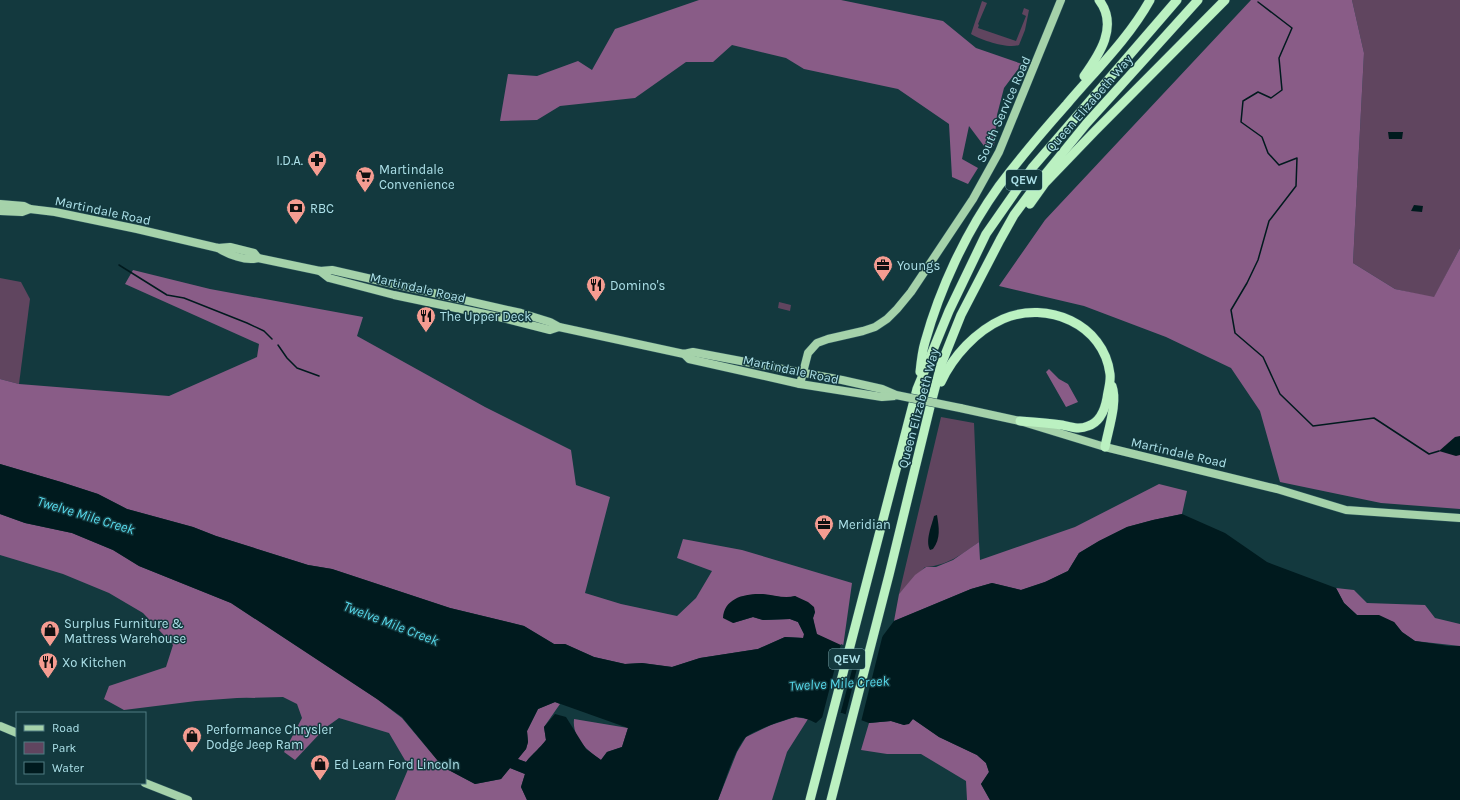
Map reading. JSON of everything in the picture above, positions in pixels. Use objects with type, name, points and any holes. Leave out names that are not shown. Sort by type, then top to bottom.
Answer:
[{"type":"highway","points":[[1044,130],[1102,49],[1106,37],[1107,25],[1106,12],[1099,0]]},
{"type":"highway","points":[[917,389],[925,343],[952,270],[984,210],[998,188],[1044,130],[1136,23],[1150,0]]},
{"type":"highway","name":"Queen Elizabeth Way","points":[[810,800],[917,389],[949,311],[986,234],[1032,168],[1177,0]]},
{"type":"highway","name":"Queen Elizabeth Way","points":[[831,800],[941,365],[961,315],[1014,215],[1034,188],[1086,124],[1198,0]]},
{"type":"highway","points":[[1188,38],[1220,0]]},
{"type":"highway","points":[[1000,240],[1045,183],[1225,0]]},
{"type":"highway","points":[[930,407],[950,364],[974,338],[993,324],[1003,319],[1022,314],[1057,314],[1067,318],[1090,333],[1099,344],[1108,364],[1110,381],[1114,391],[1105,447]]},
{"type":"highway","points":[[1020,420],[1078,429],[1090,426],[1099,419],[1105,410],[1110,381]]},
{"type":"highway","points":[[806,800],[823,750]]},
{"type":"main road","name":"South Service Road","points":[[800,384],[808,353],[817,343],[875,327],[887,319],[911,292],[973,199],[999,152],[1061,0]]},
{"type":"main road","name":"Martindale Road","points":[[0,204],[24,206],[30,209],[55,212],[218,248],[230,247],[254,253],[258,258],[320,271],[329,278],[394,295],[499,317],[550,330],[559,327],[684,354],[692,352],[803,373],[875,388],[896,396],[1020,420],[1105,447],[1270,487],[1346,510],[1460,518]]},
{"type":"main road","name":"Martindale Road","points":[[0,211],[22,212],[30,209]]},
{"type":"main road","name":"Martindale Road","points":[[684,354],[689,359],[800,384],[882,397],[896,396]]},
{"type":"main road","points":[[0,726],[16,733]]},
{"type":"main road","points":[[146,783],[188,800]]},
{"type":"green space","points":[[1352,0],[1460,0],[1460,248],[1434,298],[1395,289],[1353,263],[1364,53]]},
{"type":"green space","points":[[982,1],[987,3],[978,24],[978,28],[1016,41],[1026,16],[1022,14],[1024,8],[1029,10],[1025,30],[1019,45],[1001,45],[981,39],[971,34]]},
{"type":"green space","points":[[0,278],[21,282],[30,299],[19,384],[0,379]]},
{"type":"green space","points":[[779,302],[791,305],[790,311],[778,308]]},
{"type":"green space","points":[[941,417],[974,423],[979,542],[947,562],[925,567],[899,594]]},
{"type":"shaded area","points":[[699,0],[841,0],[943,21],[976,48],[1022,64],[1004,88],[997,115],[994,146],[984,146],[969,126],[962,159],[978,168],[968,184],[952,177],[949,124],[898,89],[804,69],[786,58],[732,45],[713,62],[686,62],[635,98],[560,106],[537,120],[500,121],[508,74],[537,76],[578,61],[592,70],[615,29]]},
{"type":"shaded area","points":[[1251,0],[1352,0],[1364,53],[1353,263],[1395,289],[1434,297],[1460,248],[1460,509],[1381,503],[1280,482],[1260,411],[1231,368],[1166,337],[1084,306],[999,286],[1045,220]]},
{"type":"shaded area","points":[[133,270],[210,289],[363,317],[357,336],[485,407],[571,450],[576,485],[610,497],[585,593],[621,604],[677,616],[696,598],[712,571],[677,558],[683,539],[742,550],[852,583],[843,647],[816,634],[813,618],[815,612],[795,596],[788,598],[761,594],[739,597],[733,623],[753,617],[763,620],[790,619],[798,622],[804,634],[804,638],[785,637],[758,649],[700,658],[672,667],[642,663],[625,664],[594,657],[565,644],[554,644],[524,626],[450,608],[332,569],[308,565],[216,536],[193,527],[127,509],[98,494],[0,464],[0,379],[19,384],[169,396],[257,357],[259,344],[125,284]]},
{"type":"shaded area","points":[[1049,369],[1059,379],[1068,384],[1078,402],[1066,407],[1046,372]]},
{"type":"shaded area","points":[[1159,484],[1187,491],[1182,514],[1127,527],[1079,553],[1068,571],[1045,582],[1021,590],[992,583],[971,589],[894,621],[899,594],[915,575],[926,567],[936,567],[953,560],[979,542],[980,560],[1075,527]]},
{"type":"shaded area","points":[[0,514],[25,523],[72,533],[113,550],[139,566],[231,603],[377,699],[402,718],[443,767],[475,784],[501,779],[510,768],[525,774],[521,787],[527,800],[395,800],[409,767],[389,733],[339,718],[325,728],[295,760],[284,752],[302,718],[297,704],[283,697],[196,701],[124,710],[104,699],[109,686],[166,667],[173,645],[143,613],[109,593],[63,574],[0,555]]},
{"type":"shaded area","points":[[1336,588],[1354,590],[1367,603],[1425,605],[1435,618],[1460,624],[1460,646],[1415,641],[1402,632],[1394,622],[1357,615],[1344,603]]},
{"type":"shaded area","points":[[555,702],[560,704],[544,727],[546,740],[526,762],[517,759],[526,749],[528,742],[527,731],[538,709]]},
{"type":"shaded area","points":[[795,717],[808,719],[787,752],[772,800],[718,800],[737,752],[746,737],[771,725]]},
{"type":"shaded area","points":[[574,719],[628,728],[622,747],[607,752],[601,760],[586,748],[578,738],[575,732]]},
{"type":"shaded area","points":[[913,719],[939,737],[977,755],[986,763],[989,772],[981,784],[990,800],[967,800],[966,781],[921,754],[887,754],[861,750],[869,723],[891,721],[904,725]]},
{"type":"water","points":[[1388,132],[1403,132],[1402,139],[1389,139]]},
{"type":"water","points":[[1414,205],[1423,206],[1422,212],[1411,211]]},
{"type":"water","points":[[1460,436],[1460,455],[1456,456],[1439,451],[1455,437]]},
{"type":"water","name":"Twelve Mile Creek","points":[[0,464],[98,494],[127,509],[193,527],[216,536],[308,565],[332,569],[450,608],[524,626],[554,644],[565,644],[594,657],[625,664],[642,663],[672,667],[700,658],[758,649],[785,637],[803,638],[804,634],[798,622],[790,619],[763,620],[753,617],[733,623],[723,618],[724,611],[731,601],[743,596],[763,594],[783,597],[795,596],[808,602],[814,607],[815,612],[813,618],[817,634],[867,657],[894,621],[971,589],[992,583],[1021,590],[1045,582],[1068,571],[1079,553],[1127,527],[1182,514],[1225,533],[1267,562],[1336,588],[1344,603],[1357,615],[1379,615],[1394,622],[1402,632],[1415,641],[1449,646],[1460,646],[1460,800],[990,800],[981,784],[989,772],[986,763],[977,755],[939,737],[913,719],[909,724],[904,725],[891,721],[869,723],[842,713],[828,712],[816,723],[804,718],[796,717],[748,735],[737,751],[718,800],[527,800],[521,787],[525,774],[510,768],[501,779],[475,784],[443,767],[402,717],[231,603],[139,566],[113,550],[72,533],[25,523],[0,514]],"holes":[[[555,702],[628,728],[622,747],[607,752],[601,760],[586,749],[566,717],[555,714],[544,727],[546,740],[544,743],[526,762],[518,759],[526,749],[528,742],[527,731],[538,709]]]},
{"type":"water","points":[[937,515],[939,529],[938,537],[936,545],[930,550],[928,542],[929,533],[934,516]]},
{"type":"pier","points":[[884,630],[861,722],[845,717],[861,652],[867,655]]},
{"type":"pier","points":[[841,644],[857,651],[840,715],[829,714],[821,722]]},
{"type":"waterway","points":[[1258,2],[1292,28],[1279,58],[1282,90],[1271,98],[1258,92],[1243,101],[1241,122],[1262,137],[1268,153],[1279,165],[1297,158],[1296,186],[1269,221],[1258,260],[1247,283],[1231,310],[1235,333],[1263,357],[1280,394],[1313,426],[1374,418],[1429,454],[1439,451]]},
{"type":"waterway","points":[[119,265],[167,295],[184,298],[247,323],[264,331],[272,339]]},
{"type":"waterway","points":[[278,345],[287,358],[297,368],[319,376]]},
{"type":"place","name":"I.D.A.","points":[[317,177]]},
{"type":"place","name":"Martindale Convenience","points":[[365,193]]},
{"type":"place","name":"RBC","points":[[296,225]]},
{"type":"place","name":"Youngs","points":[[883,282]]},
{"type":"place","name":"Domino's","points":[[596,302]]},
{"type":"place","name":"The Upper Deck","points":[[426,333]]},
{"type":"place","name":"Meridian","points":[[824,541]]},
{"type":"place","name":"Surplus Furniture & Mattress Warehouse","points":[[50,647]]},
{"type":"place","name":"Xo Kitchen","points":[[48,679]]},
{"type":"place","name":"Performance Chrysler Dodge Jeep Ram","points":[[192,753]]},
{"type":"place","name":"Ed Learn Ford Lincoln","points":[[320,781]]}]
